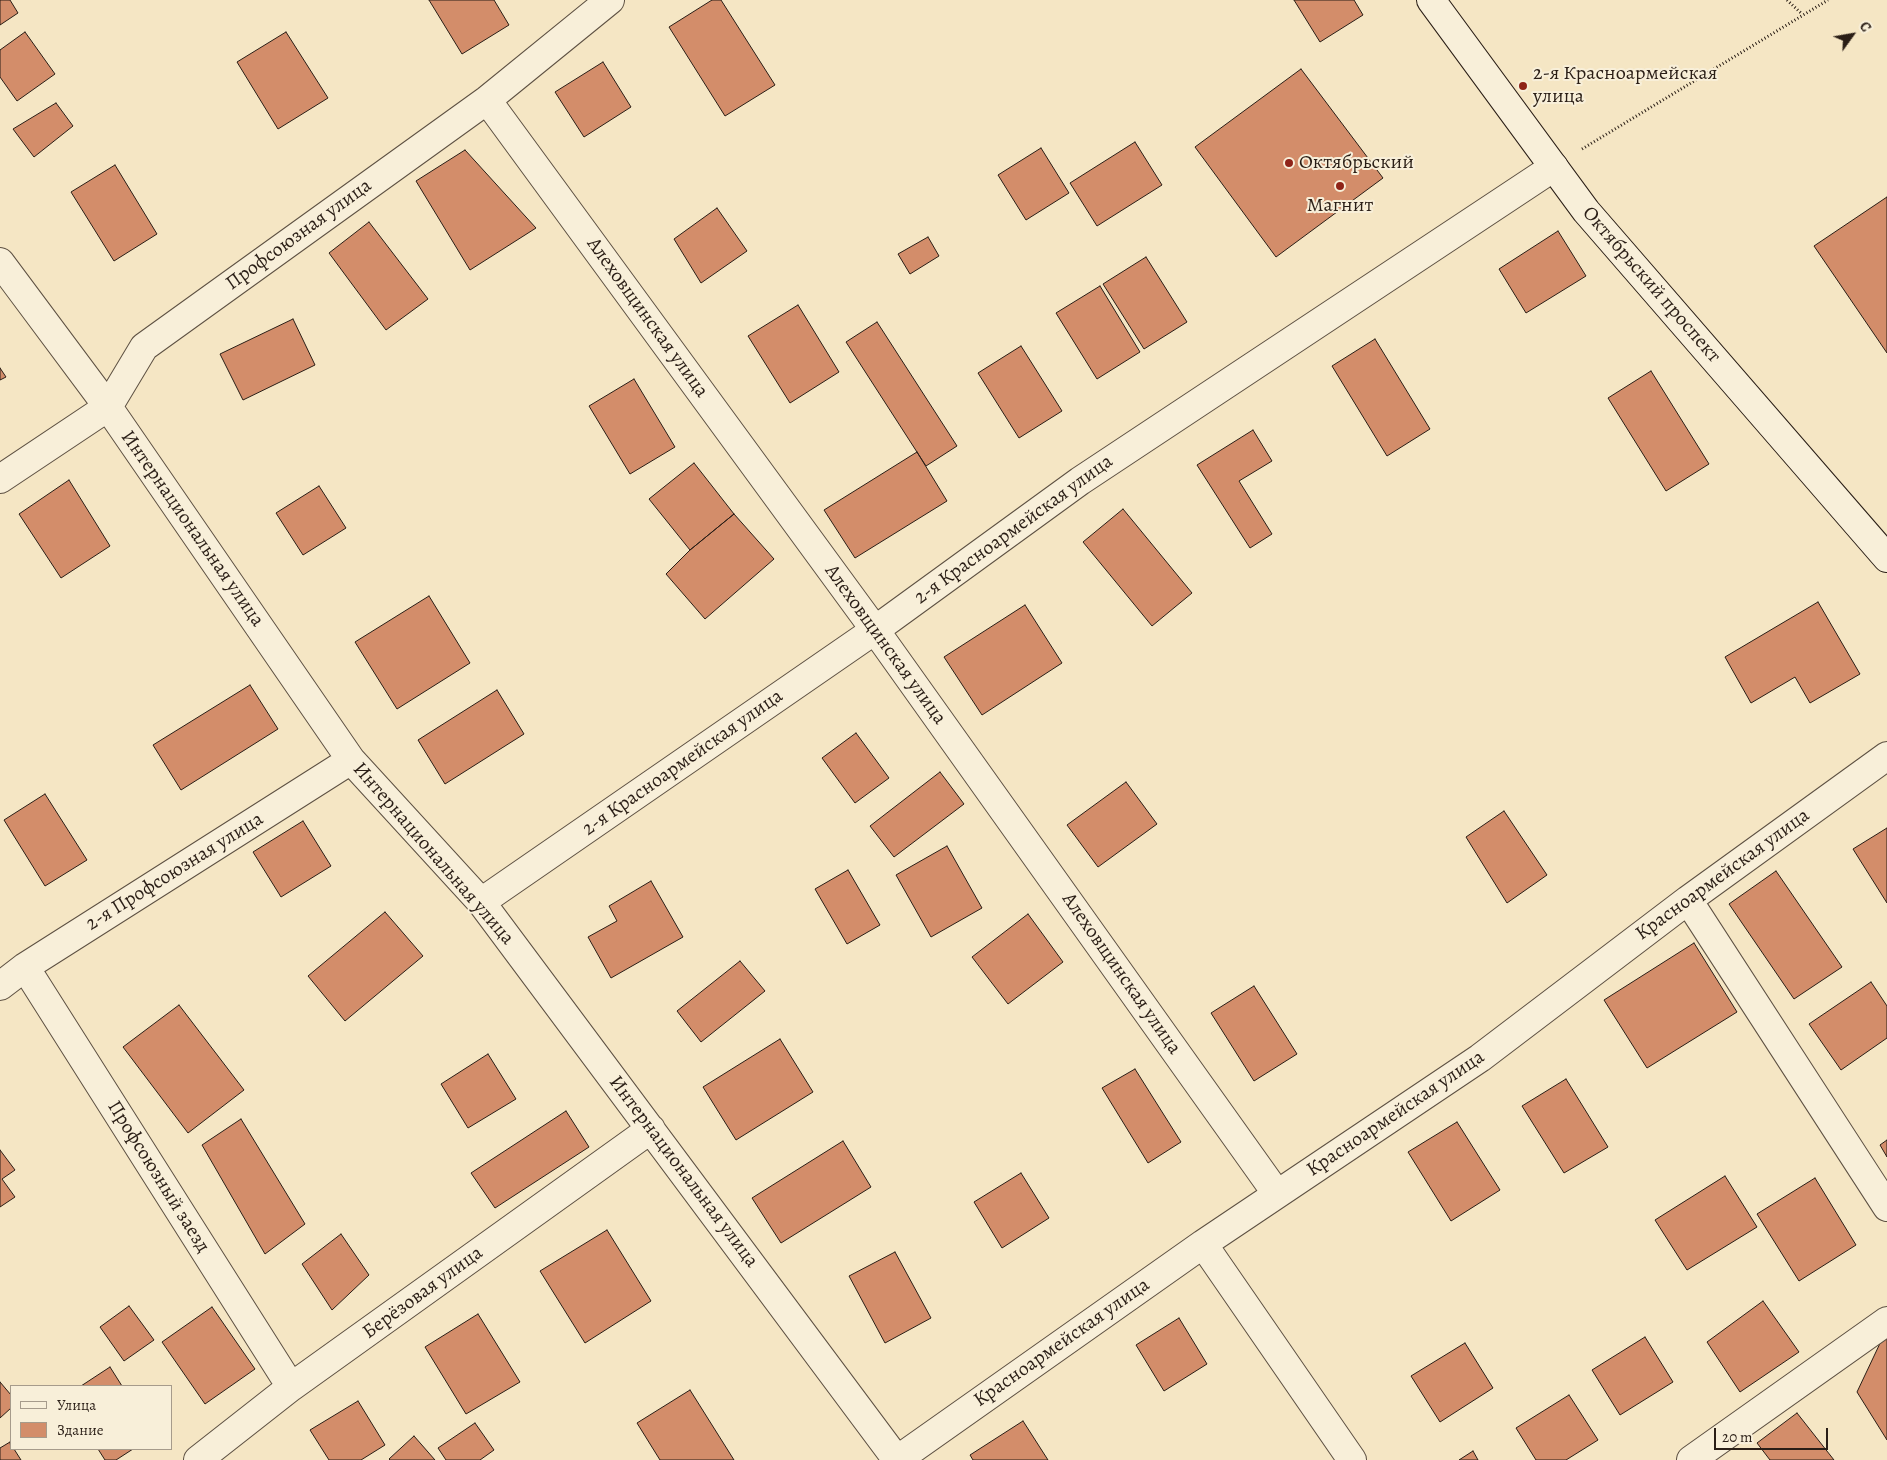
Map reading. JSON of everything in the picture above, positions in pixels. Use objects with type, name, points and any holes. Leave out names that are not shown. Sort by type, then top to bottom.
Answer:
[{"type":"street","name":"Профсоюзная улица","points":[[0,479],[108,407],[144,347],[487,100],[610,0]]},
{"type":"street","name":"Октябрьский проспект","points":[[1431,0],[1586,211],[1887,558]]},
{"type":"street","name":"Алеховщинская улица","points":[[487,100],[875,630],[1278,1194]]},
{"type":"street","name":"2-я Красноармейская улица","points":[[480,902],[875,630],[1080,481],[1554,167]]},
{"type":"street","name":"Интернациональная улица","points":[[0,262],[108,407],[351,760],[480,902],[897,1460]]},
{"type":"street","name":"Красноармейская улица","points":[[897,1460],[1203,1244],[1480,1058],[1688,900],[1887,756]]},
{"type":"street","name":"2-я Профсоюзная улица","points":[[0,986],[25,967],[351,760]]},
{"type":"street","points":[[1688,900],[1887,1207]]},
{"type":"street","name":"Профсоюзный заезд","points":[[25,967],[291,1387]]},
{"type":"street","name":"Берёзовая улица","points":[[198,1460],[291,1387],[651,1129]]},
{"type":"street","points":[[1203,1244],[1352,1460]]},
{"type":"street","points":[[1691,1460],[1887,1321]]},
{"type":"path","points":[[1787,0],[1802,14]]},
{"type":"path","points":[[1554,167],[1802,14],[1828,0]]},
{"type":"building","points":[[0,0],[10,0],[18,13],[0,25]]},
{"type":"building","points":[[429,0],[494,0],[509,25],[462,54]]},
{"type":"building","points":[[712,0],[721,0],[775,85],[725,116],[669,27]]},
{"type":"building","points":[[1294,0],[1354,0],[1363,15],[1320,42]]},
{"type":"building","points":[[25,32],[55,74],[17,101],[0,77],[0,50]]},
{"type":"building","points":[[286,32],[328,98],[278,129],[237,62]]},
{"type":"building","points":[[603,62],[631,107],[584,137],[555,92]]},
{"type":"building","name":"Октябрьский","points":[[1301,69],[1383,178],[1276,257],[1195,147]]},
{"type":"building","points":[[56,103],[73,126],[34,157],[13,129]]},
{"type":"building","points":[[1135,142],[1162,185],[1097,226],[1070,183]]},
{"type":"building","points":[[1041,148],[1069,193],[1026,220],[998,175]]},
{"type":"building","points":[[465,150],[536,228],[470,270],[416,181]]},
{"type":"building","points":[[115,165],[157,234],[114,261],[71,192]]},
{"type":"building","points":[[1887,197],[1887,353],[1814,246]]},
{"type":"building","points":[[717,208],[747,251],[701,283],[674,239]]},
{"type":"building","points":[[369,222],[428,299],[386,330],[329,253]]},
{"type":"building","points":[[1558,231],[1586,276],[1526,313],[1499,269]]},
{"type":"building","points":[[928,237],[939,256],[910,274],[898,254]]},
{"type":"building","points":[[1146,257],[1187,322],[1144,349],[1103,284]]},
{"type":"building","points":[[1100,286],[1140,352],[1097,379],[1056,313]]},
{"type":"building","points":[[798,305],[839,372],[790,403],[748,336]]},
{"type":"building","points":[[293,319],[315,365],[243,400],[220,354]]},
{"type":"building","points":[[877,322],[957,446],[926,466],[846,342]]},
{"type":"building","points":[[1375,339],[1430,429],[1387,456],[1332,366]]},
{"type":"building","points":[[1021,346],[1062,411],[1019,438],[978,373]]},
{"type":"building","points":[[0,368],[6,377],[0,380]]},
{"type":"building","points":[[1651,371],[1709,464],[1666,491],[1608,398]]},
{"type":"building","points":[[634,379],[675,447],[630,474],[589,406]]},
{"type":"building","points":[[1253,430],[1272,461],[1239,481],[1272,534],[1250,548],[1197,465]]},
{"type":"building","points":[[917,452],[947,501],[855,558],[824,510]]},
{"type":"building","points":[[694,463],[734,514],[690,550],[649,499]]},
{"type":"building","points":[[69,480],[110,546],[61,578],[19,514]]},
{"type":"building","points":[[319,486],[346,528],[303,555],[276,513]]},
{"type":"building","points":[[1123,509],[1192,593],[1152,626],[1083,542]]},
{"type":"building","points":[[734,514],[774,559],[705,619],[666,574],[690,550]]},
{"type":"building","points":[[429,596],[470,663],[397,709],[355,642]]},
{"type":"building","points":[[1818,602],[1860,674],[1810,703],[1795,677],[1751,703],[1725,657]]},
{"type":"building","points":[[1025,605],[1062,663],[982,715],[944,657]]},
{"type":"building","points":[[250,685],[278,729],[181,790],[153,745]]},
{"type":"building","points":[[497,690],[524,734],[445,784],[418,740]]},
{"type":"building","points":[[856,733],[889,778],[855,803],[822,758]]},
{"type":"building","points":[[940,772],[964,804],[894,857],[870,826]]},
{"type":"building","points":[[1126,782],[1157,824],[1098,867],[1067,825]]},
{"type":"building","points":[[45,794],[87,860],[45,886],[4,820]]},
{"type":"building","points":[[1504,811],[1547,875],[1507,903],[1466,837]]},
{"type":"building","points":[[303,821],[331,866],[281,897],[253,852]]},
{"type":"building","points":[[1887,828],[1887,903],[1853,849]]},
{"type":"building","points":[[947,846],[982,908],[931,937],[896,875]]},
{"type":"building","points":[[848,870],[880,925],[847,944],[815,889]]},
{"type":"building","points":[[1776,871],[1842,967],[1794,999],[1729,904]]},
{"type":"building","points":[[651,881],[683,937],[611,978],[588,937],[617,921],[609,906]]},
{"type":"building","points":[[385,912],[423,956],[345,1021],[308,976]]},
{"type":"building","points":[[1028,914],[1063,962],[1008,1004],[972,957]]},
{"type":"building","points":[[1694,943],[1737,1012],[1647,1068],[1604,1000]]},
{"type":"building","points":[[740,961],[765,991],[701,1042],[677,1011]]},
{"type":"building","points":[[1871,982],[1887,1006],[1887,1038],[1841,1070],[1809,1024]]},
{"type":"building","points":[[1254,986],[1297,1054],[1254,1081],[1211,1013]]},
{"type":"building","points":[[179,1005],[244,1090],[188,1133],[123,1047]]},
{"type":"building","points":[[780,1039],[813,1092],[736,1140],[703,1087]]},
{"type":"building","points":[[488,1054],[516,1099],[468,1128],[441,1084]]},
{"type":"building","points":[[1135,1069],[1181,1142],[1148,1163],[1102,1088]]},
{"type":"building","points":[[1566,1079],[1608,1147],[1564,1173],[1522,1106]]},
{"type":"building","points":[[566,1111],[589,1147],[495,1208],[471,1173]]},
{"type":"building","points":[[241,1119],[305,1224],[265,1254],[202,1145]]},
{"type":"building","points":[[1457,1122],[1500,1190],[1451,1221],[1408,1152]]},
{"type":"building","points":[[1887,1140],[1887,1157],[1880,1145]]},
{"type":"building","points":[[843,1141],[871,1187],[781,1243],[752,1198]]},
{"type":"building","points":[[0,1150],[15,1170],[2,1179],[15,1197],[0,1207]]},
{"type":"building","points":[[1021,1173],[1049,1218],[1002,1248],[974,1202]]},
{"type":"building","points":[[1725,1176],[1757,1227],[1687,1270],[1655,1220]]},
{"type":"building","points":[[1815,1178],[1856,1245],[1799,1281],[1757,1214]]},
{"type":"building","points":[[607,1230],[651,1301],[585,1343],[540,1271]]},
{"type":"building","points":[[341,1234],[369,1275],[332,1310],[302,1264]]},
{"type":"building","points":[[895,1252],[931,1318],[885,1343],[849,1276]]},
{"type":"building","points":[[1763,1301],[1799,1352],[1740,1392],[1707,1342]]},
{"type":"building","points":[[129,1306],[154,1340],[124,1361],[100,1327]]},
{"type":"building","points":[[212,1307],[255,1369],[205,1404],[162,1342]]},
{"type":"building","points":[[478,1314],[520,1382],[466,1414],[425,1347]]},
{"type":"building","points":[[1179,1318],[1207,1364],[1164,1391],[1136,1345]]},
{"type":"building","points":[[1887,1334],[1887,1440],[1857,1392],[1883,1337]]},
{"type":"building","points":[[1645,1337],[1673,1382],[1620,1415],[1592,1370]]},
{"type":"building","points":[[1465,1343],[1493,1388],[1440,1422],[1411,1376]]},
{"type":"building","points":[[110,1367],[121,1385],[83,1385]]},
{"type":"building","points":[[0,1382],[10,1394],[10,1409],[0,1418]]},
{"type":"building","points":[[690,1390],[734,1460],[660,1460],[637,1423]]},
{"type":"building","points":[[1569,1395],[1598,1440],[1566,1460],[1536,1460],[1516,1428]]},
{"type":"building","points":[[358,1401],[385,1445],[361,1460],[329,1460],[310,1430]]},
{"type":"building","points":[[1797,1413],[1834,1460],[1770,1460],[1757,1443]]},
{"type":"building","points":[[1023,1421],[1048,1460],[973,1460],[970,1455]]},
{"type":"building","points":[[475,1423],[494,1450],[480,1460],[446,1460],[438,1448]]},
{"type":"building","points":[[414,1436],[435,1460],[389,1459]]},
{"type":"building","points":[[10,1442],[10,1450],[15,1450],[21,1460],[0,1460],[0,1448]]},
{"type":"building","points":[[99,1450],[131,1450],[116,1460],[105,1460]]},
{"type":"building","points":[[1473,1451],[1478,1460],[1459,1460]]},
{"type":"place","name":"2-я Красноармейская улица","points":[[1523,86]]},
{"type":"place","name":"Октябрьский","points":[[1289,163]]},
{"type":"place","name":"Магнит","points":[[1340,186]]}]
